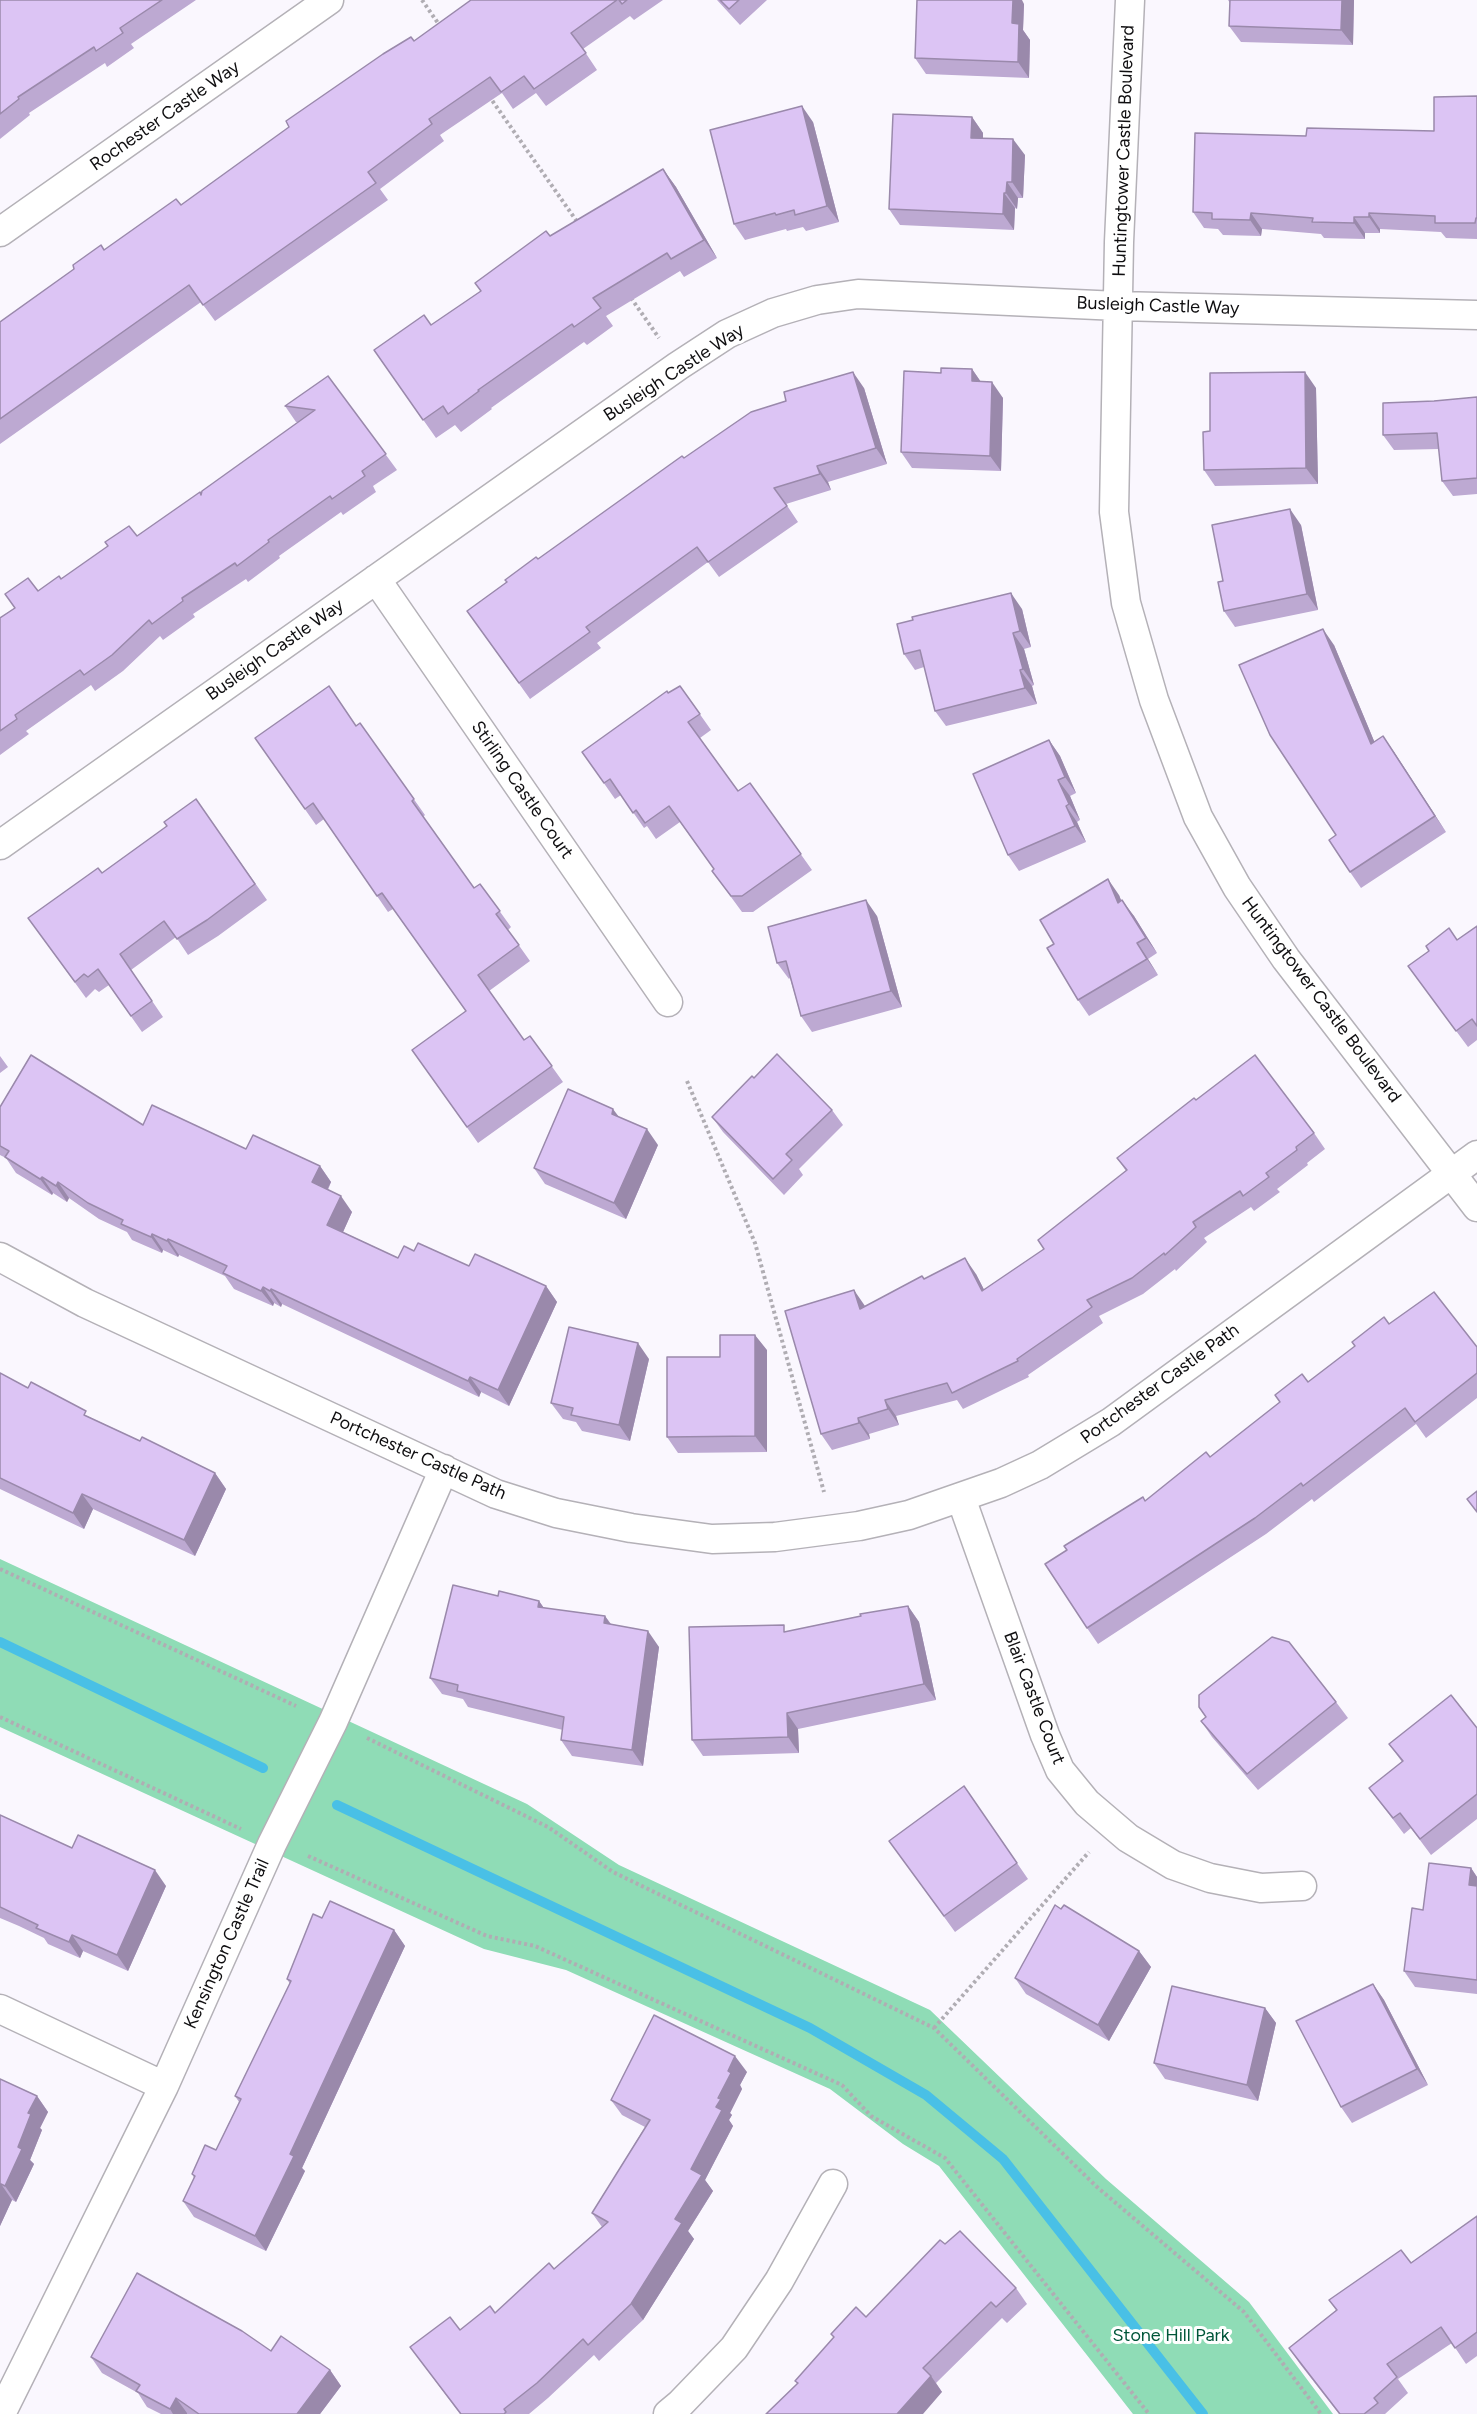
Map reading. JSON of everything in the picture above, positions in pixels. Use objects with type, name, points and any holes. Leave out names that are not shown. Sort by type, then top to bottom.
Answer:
[{"type":"street","name":"Rochester Castle Way","points":[[0,232],[329,0]]},
{"type":"street","name":"Huntingtower Castle Boulevard","points":[[1130,0],[1118,306],[1114,512],[1126,603],[1154,700],[1198,816],[1237,887],[1286,959],[1477,1208]]},
{"type":"street","name":"Busleigh Castle Way","points":[[0,845],[678,366],[727,334],[773,313],[817,300],[858,294],[1118,306],[1477,315]]},
{"type":"street","name":"Stirling Castle Court","points":[[376,579],[668,1002]]},
{"type":"street","name":"Portchester Castle Path","points":[[0,1257],[85,1303],[496,1494],[556,1513],[631,1528],[712,1539],[775,1537],[859,1526],[909,1515],[961,1498],[1040,1466],[1112,1422],[1477,1155]]},
{"type":"street","name":"Kensington Castle Trail","points":[[1,2414],[164,2086],[272,1844],[333,1722],[444,1470]]},
{"type":"street","name":"Blair Castle Court","points":[[961,1498],[1056,1761],[1060,1770],[1087,1803],[1128,1838],[1173,1865],[1210,1878],[1261,1888],[1302,1886]]},
{"type":"street","points":[[0,2009],[164,2086]]},
{"type":"street","points":[[668,2414],[734,2348],[779,2281],[833,2184]]},
{"type":"path","points":[[422,0],[442,29]]},
{"type":"path","points":[[483,88],[579,225]]},
{"type":"path","points":[[628,293],[662,342]]},
{"type":"path","points":[[687,1081],[755,1243],[824,1492]]},
{"type":"path","points":[[0,1569],[296,1706]]},
{"type":"path","points":[[0,1717],[241,1829]]},
{"type":"path","points":[[367,1738],[548,1827],[613,1872],[934,2028],[1097,2187],[1244,2312],[1320,2414]]},
{"type":"path","points":[[934,2028],[1089,1852]]},
{"type":"path","points":[[308,1856],[487,1936],[535,1946],[842,2085],[871,2116],[945,2158],[1149,2414]]},
{"type":"green space","name":"Stone Hill Park","points":[[0,1559],[527,1804],[619,1865],[930,2010],[1106,2179],[1249,2302],[1333,2414],[1133,2414],[939,2166],[903,2144],[830,2089],[566,1970],[484,1949],[0,1727]]},
{"type":"building","points":[[0,0],[162,0],[120,28],[123,33],[96,51],[94,47],[18,97],[19,99],[0,114]]},
{"type":"building","points":[[471,0],[617,0],[571,33],[586,53],[534,89],[524,76],[501,92],[490,77],[429,119],[432,124],[368,172],[376,183],[203,305],[189,285],[0,419],[0,322],[74,269],[73,265],[101,245],[104,250],[176,199],[181,205],[289,127],[286,121],[383,54],[411,37],[414,41]]},
{"type":"building","points":[[720,0],[739,0],[729,9]]},
{"type":"building","points":[[917,0],[1013,0],[1012,23],[1019,24],[1018,62],[915,58]]},
{"type":"building","points":[[1230,0],[1342,0],[1341,30],[1229,26]]},
{"type":"building","points":[[1477,96],[1477,218],[1475,223],[1435,223],[1435,216],[1369,213],[1369,217],[1354,217],[1354,223],[1312,222],[1313,218],[1251,213],[1250,220],[1212,219],[1212,213],[1193,212],[1195,133],[1306,136],[1307,128],[1434,131],[1434,97]]},
{"type":"building","points":[[802,106],[827,206],[795,215],[794,210],[776,215],[775,213],[734,224],[710,130]]},
{"type":"building","points":[[893,114],[972,117],[971,138],[1013,139],[1012,182],[1007,182],[1003,214],[889,209]]},
{"type":"building","points":[[663,169],[704,240],[671,259],[667,253],[593,298],[601,308],[574,327],[572,324],[478,390],[448,414],[443,406],[423,420],[374,350],[424,315],[431,325],[481,291],[475,283],[546,231],[550,236]]},
{"type":"building","points":[[941,368],[972,369],[972,381],[992,382],[990,456],[901,452],[904,371],[941,373]]},
{"type":"building","points":[[853,372],[876,448],[817,466],[820,474],[774,488],[787,506],[708,562],[697,547],[586,627],[590,632],[519,683],[467,611],[507,582],[505,580],[536,557],[538,559],[682,456],[684,458],[751,412],[786,401],[784,392]]},
{"type":"building","points":[[1305,372],[1306,468],[1204,470],[1203,432],[1210,431],[1210,373]]},
{"type":"building","points":[[328,376],[386,454],[362,471],[365,476],[332,499],[330,496],[268,540],[269,542],[237,566],[235,563],[182,598],[183,601],[152,624],[149,620],[112,655],[84,675],[80,670],[15,715],[17,719],[0,731],[0,618],[15,608],[5,594],[28,578],[38,591],[59,576],[61,579],[108,546],[105,542],[129,526],[137,536],[200,492],[201,495],[202,491],[315,410],[285,406]]},
{"type":"building","points":[[1477,397],[1477,478],[1442,481],[1437,433],[1383,435],[1383,403]]},
{"type":"building","points":[[1290,509],[1307,594],[1224,611],[1218,582],[1223,581],[1212,525]]},
{"type":"building","points":[[1011,593],[1020,631],[1013,633],[1023,669],[1020,670],[1025,688],[935,711],[920,650],[904,654],[897,624],[913,620],[912,617]]},
{"type":"building","points":[[1323,629],[1371,744],[1383,736],[1435,816],[1350,872],[1329,840],[1336,835],[1270,735],[1239,665]]},
{"type":"building","points":[[329,686],[356,726],[360,723],[474,888],[480,884],[500,911],[496,914],[519,945],[478,975],[524,1040],[530,1036],[552,1066],[467,1127],[412,1050],[466,1011],[382,893],[377,896],[313,803],[305,809],[255,738]]},
{"type":"building","points":[[680,686],[700,714],[688,722],[738,791],[750,783],[801,854],[742,896],[731,896],[669,806],[645,823],[636,810],[633,813],[610,779],[604,783],[582,752],[667,691],[668,693]]},
{"type":"building","points":[[1049,740],[1065,777],[1058,780],[1069,804],[1066,806],[1075,826],[1008,855],[973,774]]},
{"type":"building","points":[[196,799],[255,884],[177,939],[164,921],[120,954],[152,1001],[131,1016],[98,969],[88,977],[84,974],[75,982],[28,918],[98,868],[102,873],[167,826],[164,822]]},
{"type":"building","points":[[1108,879],[1118,903],[1122,900],[1146,938],[1137,943],[1147,959],[1078,1000],[1047,948],[1054,944],[1040,920]]},
{"type":"building","points":[[866,900],[891,991],[801,1016],[786,961],[777,963],[768,927]]},
{"type":"building","points":[[1477,926],[1477,1026],[1472,1019],[1456,1031],[1408,966],[1429,951],[1426,946],[1449,928],[1457,940]]},
{"type":"building","points":[[777,1054],[832,1110],[786,1154],[792,1160],[773,1179],[712,1117]]},
{"type":"building","points":[[31,1055],[143,1125],[152,1105],[246,1149],[253,1135],[320,1166],[312,1182],[341,1196],[327,1225],[398,1258],[404,1246],[414,1251],[418,1243],[469,1266],[475,1254],[546,1286],[498,1390],[470,1377],[468,1381],[271,1289],[270,1291],[263,1287],[261,1291],[223,1273],[227,1266],[168,1239],[167,1241],[152,1234],[151,1237],[121,1224],[123,1220],[88,1203],[58,1182],[56,1186],[42,1177],[40,1179],[5,1157],[9,1151],[0,1146],[0,1107]]},
{"type":"building","points":[[1255,1055],[1314,1133],[1296,1147],[1297,1150],[1266,1173],[1269,1177],[1243,1196],[1240,1191],[1193,1222],[1196,1227],[1165,1255],[1164,1253],[1132,1278],[1087,1300],[1092,1307],[1017,1359],[1018,1361],[952,1393],[947,1383],[885,1400],[888,1409],[858,1418],[859,1423],[821,1434],[785,1311],[854,1290],[860,1309],[922,1276],[924,1279],[965,1258],[982,1291],[1044,1249],[1038,1240],[1127,1170],[1117,1158],[1194,1098],[1196,1100]]},
{"type":"building","points":[[568,1089],[613,1109],[612,1114],[647,1129],[614,1203],[534,1168]]},
{"type":"building","points":[[1434,1292],[1477,1347],[1477,1373],[1415,1422],[1405,1408],[1303,1486],[1301,1483],[1255,1518],[1087,1628],[1045,1564],[1067,1550],[1064,1546],[1143,1497],[1145,1501],[1206,1452],[1210,1457],[1280,1402],[1275,1395],[1302,1374],[1308,1382],[1355,1346],[1352,1342],[1384,1317],[1389,1324]]},
{"type":"building","points":[[569,1327],[638,1343],[619,1425],[571,1415],[573,1408],[551,1403]]},
{"type":"building","points":[[720,1335],[755,1335],[755,1436],[667,1437],[667,1357],[720,1357]]},
{"type":"building","points":[[0,1373],[28,1388],[31,1382],[86,1411],[84,1415],[140,1441],[142,1437],[215,1473],[184,1540],[82,1494],[73,1513],[0,1478]]},
{"type":"building","points":[[1477,1491],[1477,1512],[1467,1499]]},
{"type":"building","points":[[453,1585],[498,1596],[499,1591],[539,1601],[538,1607],[605,1616],[604,1623],[648,1631],[632,1750],[561,1740],[564,1717],[457,1691],[458,1685],[430,1678]]},
{"type":"building","points":[[908,1606],[924,1684],[787,1713],[788,1737],[692,1740],[689,1627],[784,1625],[784,1632],[861,1616],[860,1614]]},
{"type":"building","points":[[1272,1637],[1289,1642],[1336,1702],[1247,1774],[1201,1721],[1206,1717],[1199,1707],[1199,1695]]},
{"type":"building","points":[[1451,1695],[1477,1728],[1477,1794],[1420,1839],[1400,1813],[1393,1818],[1369,1788],[1403,1761],[1389,1744]]},
{"type":"building","points":[[964,1786],[1017,1863],[944,1916],[889,1841]]},
{"type":"building","points":[[0,1815],[72,1848],[78,1835],[155,1870],[117,1955],[72,1935],[69,1942],[36,1928],[38,1925],[0,1907]]},
{"type":"building","points":[[1429,1863],[1471,1868],[1469,1885],[1477,1886],[1477,1980],[1404,1971],[1412,1908],[1423,1910]]},
{"type":"building","points":[[330,1901],[394,1930],[290,2154],[294,2156],[255,2236],[183,2201],[195,2176],[192,2174],[205,2145],[216,2150],[241,2099],[235,2096],[291,1981],[287,1979],[313,1914],[322,1918]]},
{"type":"building","points":[[1055,1905],[1061,1909],[1064,1905],[1139,1951],[1098,2025],[1015,1978]]},
{"type":"building","points":[[1373,1984],[1417,2069],[1341,2107],[1296,2021]]},
{"type":"building","points":[[1172,1986],[1265,2008],[1247,2085],[1154,2063]]},
{"type":"building","points":[[654,2015],[735,2056],[728,2071],[731,2073],[718,2098],[721,2099],[716,2107],[722,2110],[691,2169],[702,2175],[675,2219],[682,2223],[631,2304],[588,2345],[583,2339],[537,2383],[504,2409],[506,2412],[504,2414],[461,2414],[410,2347],[450,2317],[460,2330],[490,2306],[495,2313],[549,2263],[554,2269],[608,2222],[592,2213],[650,2120],[611,2100]]},
{"type":"building","points":[[0,2079],[37,2096],[28,2113],[31,2114],[18,2147],[22,2149],[5,2186],[1,2184],[0,2186]]},
{"type":"building","points":[[1477,2216],[1477,2332],[1455,2348],[1441,2327],[1387,2364],[1397,2377],[1374,2398],[1378,2403],[1364,2414],[1340,2414],[1289,2348],[1337,2310],[1329,2300],[1401,2250],[1411,2263]]},
{"type":"building","points":[[960,2231],[1016,2288],[996,2307],[991,2302],[923,2368],[931,2376],[897,2414],[766,2414],[798,2383],[795,2381],[834,2337],[831,2334],[856,2307],[866,2317],[940,2240],[945,2244]]},
{"type":"building","points":[[137,2273],[242,2331],[271,2351],[281,2336],[330,2370],[297,2414],[199,2414],[176,2398],[170,2409],[136,2391],[140,2385],[91,2357]]},
{"type":"waterway","points":[[0,1642],[263,1768]]},
{"type":"waterway","points":[[337,1805],[810,2028],[926,2095],[1003,2159],[1203,2414]]}]
